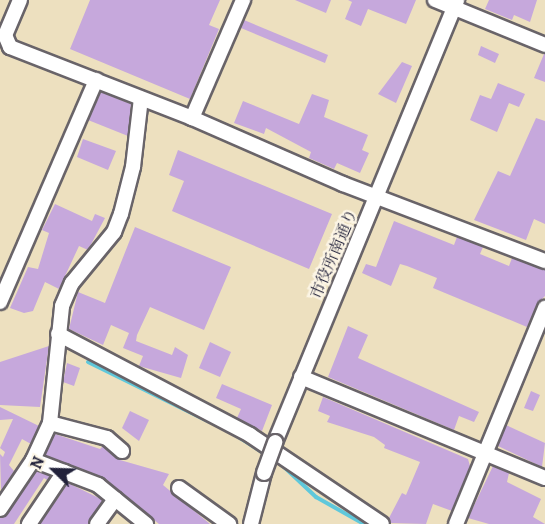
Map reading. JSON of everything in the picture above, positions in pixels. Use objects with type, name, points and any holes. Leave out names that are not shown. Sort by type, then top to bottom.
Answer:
[{"type":"street","points":[[20,0],[5,35],[10,47],[545,261]]},
{"type":"street","points":[[192,118],[243,0]]},
{"type":"street","points":[[435,0],[456,4],[545,45]]},
{"type":"street","name":"市役所南通り","points":[[251,524],[264,473],[275,442],[456,4]]},
{"type":"street","points":[[0,302],[96,80]]},
{"type":"street","points":[[0,509],[33,460],[50,423],[62,306],[72,283],[114,232],[129,194],[141,98]]},
{"type":"street","points":[[456,524],[545,308]]},
{"type":"street","points":[[58,334],[250,435],[381,524]]},
{"type":"street","points":[[301,377],[545,478]]},
{"type":"street","points":[[50,423],[107,438],[122,451]]},
{"type":"street","points":[[33,460],[98,485],[146,524]]},
{"type":"street","points":[[29,524],[64,472]]},
{"type":"street","points":[[179,488],[229,524]]},
{"type":"street","points":[[97,524],[115,499]]},
{"type":"building","points":[[90,0],[220,0],[209,25],[219,29],[190,99],[70,49]]},
{"type":"building","points":[[295,0],[331,0],[326,13]]},
{"type":"building","points":[[348,0],[416,0],[406,24],[368,9],[361,26],[345,19],[352,2]]},
{"type":"building","points":[[489,0],[537,0],[530,22],[514,15],[512,20],[485,9]]},
{"type":"building","points":[[244,20],[328,55],[325,63],[241,28]]},
{"type":"building","points":[[481,46],[499,54],[495,63],[478,55]]},
{"type":"building","points":[[545,54],[545,82],[534,78]]},
{"type":"building","points":[[402,62],[412,66],[396,103],[378,94]]},
{"type":"building","points":[[498,83],[525,94],[519,107],[509,103],[497,132],[470,120],[480,95],[491,99]]},
{"type":"building","points":[[101,92],[131,104],[128,136],[88,120]]},
{"type":"building","points":[[312,94],[329,100],[324,117],[368,135],[362,150],[369,153],[360,173],[337,163],[334,169],[309,158],[311,152],[266,128],[264,134],[234,123],[243,101],[299,124]]},
{"type":"building","points":[[536,118],[545,121],[545,224],[534,219],[526,240],[474,220],[498,171],[510,176]]},
{"type":"building","points":[[83,139],[116,151],[108,170],[77,157]]},
{"type":"building","points":[[178,150],[332,214],[309,269],[172,211],[184,181],[169,175]]},
{"type":"building","points":[[55,204],[92,221],[95,214],[105,218],[88,250],[79,246],[59,289],[45,282],[33,311],[24,313],[10,308],[28,267],[38,269],[49,233],[42,230]]},
{"type":"building","points":[[394,221],[454,245],[457,237],[483,247],[480,254],[509,266],[512,258],[545,270],[545,296],[537,304],[527,327],[433,288],[437,278],[407,266],[400,264],[391,286],[362,273],[366,264],[376,267]]},
{"type":"building","points":[[135,227],[231,267],[204,330],[150,307],[137,335],[136,341],[172,355],[175,347],[188,355],[181,378],[139,366],[143,356],[123,348],[129,333],[111,325],[103,345],[69,329],[78,292],[105,303]]},
{"type":"building","points":[[348,326],[368,335],[358,358],[479,412],[474,422],[459,416],[454,430],[328,377]]},
{"type":"building","points":[[210,342],[231,352],[220,377],[199,368]]},
{"type":"building","points":[[49,346],[40,407],[0,405],[0,362]]},
{"type":"building","points":[[67,363],[80,368],[74,386],[63,382]]},
{"type":"building","points":[[222,384],[272,405],[262,431],[237,418],[241,409],[216,398]]},
{"type":"building","points":[[531,391],[540,395],[533,411],[524,408]]},
{"type":"building","points":[[323,397],[468,459],[470,466],[452,511],[433,504],[426,524],[391,523],[389,518],[402,493],[406,495],[420,462],[384,448],[385,445],[374,437],[327,422],[330,416],[318,411]]},
{"type":"building","points":[[0,407],[39,426],[31,444],[22,439],[9,465],[14,471],[1,491],[0,454],[3,457],[5,452],[0,448],[13,419],[0,420]]},
{"type":"building","points":[[130,411],[149,420],[139,441],[122,428]]},
{"type":"building","points":[[506,425],[545,443],[542,467],[498,446]]},
{"type":"building","points":[[55,434],[100,449],[103,446],[120,460],[169,474],[163,485],[210,524],[159,524],[104,478],[45,455]]},
{"type":"building","points":[[493,466],[509,473],[507,482],[541,499],[533,517],[545,524],[489,524],[468,518]]},
{"type":"building","points":[[36,471],[50,476],[47,480],[44,478],[14,524],[0,524],[0,518],[7,514]]},
{"type":"building","points":[[68,483],[103,500],[88,524],[40,524]]},
{"type":"waterway","points":[[88,362],[208,421]]},
{"type":"waterway","points":[[234,434],[282,465],[316,497],[364,524]]}]
